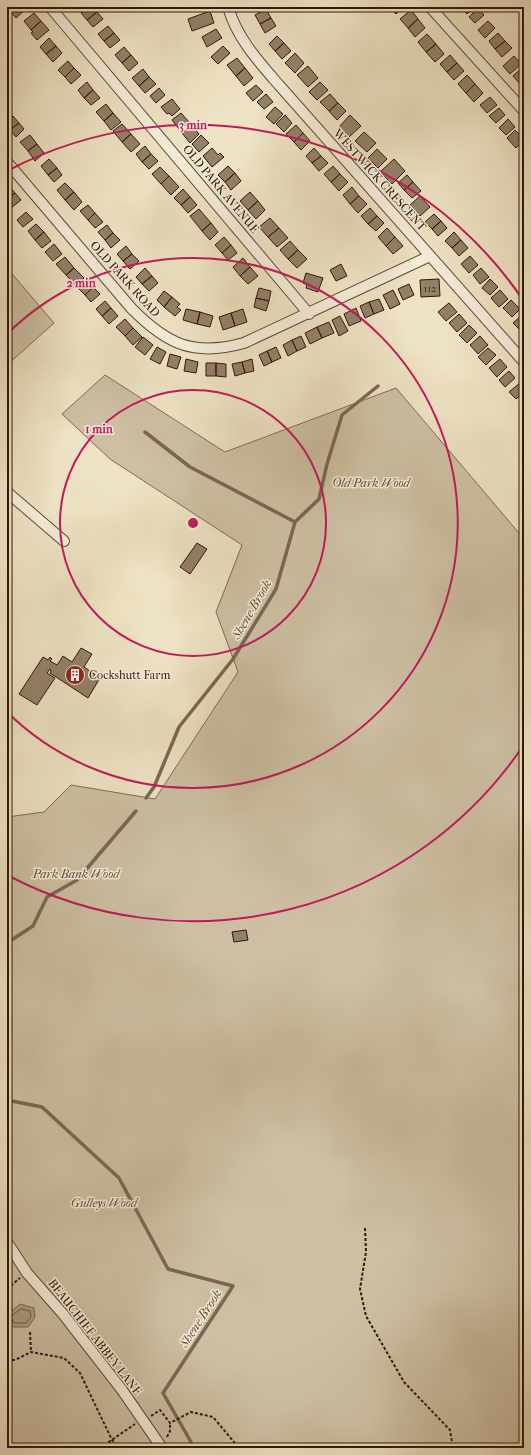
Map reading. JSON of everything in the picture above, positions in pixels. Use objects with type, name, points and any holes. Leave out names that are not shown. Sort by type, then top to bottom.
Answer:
[{"type":"street","name":"OLD PARK AVENUE","points":[[50,7],[310,314]]},
{"type":"street","name":"WESTWICK CRESCENT","points":[[228,7],[242,39],[253,54],[524,362]]},
{"type":"street","points":[[430,7],[524,111]]},
{"type":"street","name":"OLD PARK ROAD","points":[[7,162],[132,309],[147,324],[163,336],[196,348],[227,348],[244,343],[310,314],[430,256]]},
{"type":"street","points":[[7,492],[64,541]]},
{"type":"street","name":"BEAUCHIEF ABBEY LANE","points":[[7,1242],[27,1273],[63,1314],[122,1390],[162,1448]]},
{"type":"path","points":[[366,1228],[366,1252],[360,1289],[366,1316],[404,1382],[450,1430],[453,1448]]},
{"type":"path","points":[[7,1289],[27,1273]]},
{"type":"path","points":[[30,1332],[30,1352]]},
{"type":"path","points":[[7,1360],[15,1360],[30,1352],[64,1358],[80,1373],[112,1440],[120,1448]]},
{"type":"path","points":[[100,1448],[160,1410],[170,1423],[170,1431],[167,1438]]},
{"type":"path","points":[[170,1423],[192,1412],[213,1417],[234,1442],[236,1448]]},
{"type":"green space","points":[[7,268],[54,323],[7,365]]},
{"type":"green space","points":[[105,375],[225,452],[396,388],[524,539],[524,1448],[7,1448],[7,817],[44,812],[71,785],[155,799],[238,672],[216,612],[242,545],[110,459],[62,414]]},
{"type":"water","points":[[20,1304],[34,1308],[35,1317],[28,1327],[9,1327],[8,1314]]},
{"type":"building","points":[[13,7],[24,7],[26,9],[16,18],[9,10]]},
{"type":"building","points":[[88,7],[92,7],[97,12],[87,20],[81,13]]},
{"type":"building","points":[[390,7],[404,7],[396,14]]},
{"type":"building","points":[[460,7],[475,7],[467,14]]},
{"type":"building","points":[[478,8],[484,15],[475,23],[469,17]]},
{"type":"building","points":[[266,9],[271,18],[260,24],[255,15]]},
{"type":"building","points":[[411,10],[418,19],[408,28],[400,19]]},
{"type":"building","points":[[210,11],[214,23],[192,31],[188,19]]},
{"type":"building","points":[[97,12],[103,19],[93,27],[87,20]]},
{"type":"building","points":[[34,13],[41,21],[31,30],[24,21]]},
{"type":"building","points":[[271,18],[276,26],[265,33],[260,24]]},
{"type":"building","points":[[418,19],[425,28],[415,37],[408,28]]},
{"type":"building","points":[[41,21],[49,30],[37,40],[31,33],[33,32],[31,30]]},
{"type":"building","points":[[488,21],[495,28],[485,38],[478,30]]},
{"type":"building","points":[[108,26],[114,33],[104,41],[98,34]]},
{"type":"building","points":[[216,29],[222,38],[207,47],[202,37]]},
{"type":"building","points":[[114,33],[120,40],[110,48],[104,41]]},
{"type":"building","points":[[498,33],[505,41],[495,49],[489,41]]},
{"type":"building","points":[[427,34],[436,44],[426,52],[418,42]]},
{"type":"building","points":[[277,36],[284,43],[275,51],[269,44]]},
{"type":"building","points":[[49,38],[56,46],[46,54],[40,47]]},
{"type":"building","points":[[505,41],[512,48],[502,57],[495,49]]},
{"type":"building","points":[[284,43],[291,51],[282,59],[275,51]]},
{"type":"building","points":[[436,44],[444,54],[435,62],[426,52]]},
{"type":"building","points":[[56,46],[62,53],[53,62],[46,54]]},
{"type":"building","points":[[223,46],[230,53],[218,64],[211,57]]},
{"type":"building","points":[[124,47],[131,55],[122,63],[115,55]]},
{"type":"building","points":[[295,53],[304,63],[295,73],[285,63]]},
{"type":"building","points":[[131,55],[138,63],[129,71],[122,63]]},
{"type":"building","points":[[450,55],[457,63],[447,72],[440,64]]},
{"type":"building","points":[[514,56],[521,64],[510,74],[503,66]]},
{"type":"building","points":[[237,58],[245,68],[236,76],[227,65]]},
{"type":"building","points":[[68,61],[74,68],[65,77],[58,70]]},
{"type":"building","points":[[457,63],[464,71],[454,80],[447,72]]},
{"type":"building","points":[[308,66],[318,78],[308,87],[297,75]]},
{"type":"building","points":[[523,67],[524,80],[520,84],[513,76]]},
{"type":"building","points":[[74,68],[81,75],[71,84],[65,77]]},
{"type":"building","points":[[245,68],[253,78],[244,86],[236,76]]},
{"type":"building","points":[[143,69],[149,77],[139,86],[132,78]]},
{"type":"building","points":[[467,75],[475,84],[466,93],[458,84]]},
{"type":"building","points":[[149,77],[156,84],[145,93],[139,86]]},
{"type":"building","points":[[87,82],[93,90],[84,98],[78,90]]},
{"type":"building","points":[[320,82],[328,90],[317,100],[309,92]]},
{"type":"building","points":[[475,84],[483,93],[474,102],[466,93]]},
{"type":"building","points":[[256,85],[263,92],[253,101],[246,93]]},
{"type":"building","points":[[159,88],[165,95],[156,103],[150,96]]},
{"type":"building","points":[[93,90],[100,98],[91,105],[84,98]]},
{"type":"building","points":[[266,94],[273,102],[264,109],[257,102]]},
{"type":"building","points":[[330,94],[338,103],[329,111],[320,102]]},
{"type":"building","points":[[490,97],[497,105],[487,113],[480,105]]},
{"type":"building","points":[[172,99],[180,109],[172,116],[169,113],[167,114],[161,107]]},
{"type":"building","points":[[338,103],[346,111],[337,120],[329,111]]},
{"type":"building","points":[[106,104],[113,113],[104,121],[96,112]]},
{"type":"building","points":[[275,107],[283,114],[274,124],[266,117]]},
{"type":"building","points":[[499,108],[505,115],[496,123],[489,116]]},
{"type":"building","points":[[113,113],[121,122],[111,130],[104,121]]},
{"type":"building","points":[[181,113],[189,122],[179,129],[172,120]]},
{"type":"building","points":[[285,115],[292,123],[284,132],[276,124]]},
{"type":"building","points":[[350,115],[361,126],[349,137],[339,127]]},
{"type":"building","points":[[13,116],[19,123],[10,130],[7,127],[7,121]]},
{"type":"building","points":[[508,119],[515,127],[506,135],[499,128]]},
{"type":"building","points":[[19,123],[24,129],[16,137],[10,130]]},
{"type":"building","points":[[122,124],[131,134],[122,142],[113,131]]},
{"type":"building","points":[[191,125],[199,134],[190,143],[182,133]]},
{"type":"building","points":[[296,125],[303,133],[294,142],[286,134]]},
{"type":"building","points":[[515,130],[524,139],[516,148],[507,138]]},
{"type":"building","points":[[364,132],[376,143],[367,152],[355,141]]},
{"type":"building","points":[[303,133],[310,141],[301,150],[294,142]]},
{"type":"building","points":[[131,134],[140,144],[131,152],[122,142]]},
{"type":"building","points":[[30,135],[37,144],[28,151],[20,142]]},
{"type":"building","points":[[201,135],[209,143],[199,152],[192,144]]},
{"type":"building","points":[[37,144],[44,153],[35,161],[28,151]]},
{"type":"building","points":[[145,146],[151,154],[142,162],[136,154]]},
{"type":"building","points":[[212,148],[218,155],[220,153],[224,157],[212,167],[203,156]]},
{"type":"building","points":[[314,148],[321,156],[312,163],[306,156]]},
{"type":"building","points":[[377,149],[387,159],[378,168],[368,158]]},
{"type":"building","points":[[151,154],[158,161],[149,169],[142,162]]},
{"type":"building","points":[[321,156],[328,163],[319,171],[312,163]]},
{"type":"building","points":[[49,159],[57,168],[48,175],[41,166]]},
{"type":"building","points":[[394,159],[405,171],[392,184],[380,172]]},
{"type":"building","points":[[228,166],[235,173],[225,182],[218,175]]},
{"type":"building","points":[[333,166],[340,174],[331,182],[324,174]]},
{"type":"building","points":[[160,167],[169,176],[161,184],[152,174]]},
{"type":"building","points":[[57,168],[62,175],[54,182],[48,175]]},
{"type":"building","points":[[235,173],[241,181],[231,190],[225,182]]},
{"type":"building","points":[[340,174],[348,182],[339,191],[331,182]]},
{"type":"building","points":[[407,175],[413,182],[404,190],[398,183]]},
{"type":"building","points":[[169,176],[179,187],[171,195],[161,184]]},
{"type":"building","points":[[413,182],[421,191],[412,198],[404,190]]},
{"type":"building","points":[[65,183],[74,192],[65,200],[57,190]]},
{"type":"building","points":[[9,186],[15,193],[7,200],[7,187]]},
{"type":"building","points":[[352,187],[359,196],[350,204],[343,195]]},
{"type":"building","points":[[183,189],[190,197],[181,205],[174,198]]},
{"type":"building","points":[[74,192],[82,202],[74,210],[65,200]]},
{"type":"building","points":[[250,192],[258,201],[248,210],[240,201]]},
{"type":"building","points":[[15,193],[21,200],[11,208],[7,204],[7,200]]},
{"type":"building","points":[[359,196],[367,204],[358,213],[350,204]]},
{"type":"building","points":[[420,196],[430,207],[420,216],[410,205]]},
{"type":"building","points":[[190,197],[197,205],[188,213],[181,205]]},
{"type":"building","points":[[258,201],[265,210],[256,219],[248,210]]},
{"type":"building","points":[[88,205],[95,213],[88,220],[80,211]]},
{"type":"building","points":[[370,208],[377,216],[368,224],[361,216]]},
{"type":"building","points":[[199,209],[211,223],[202,231],[190,216]]},
{"type":"building","points":[[26,212],[33,219],[23,227],[17,220]]},
{"type":"building","points":[[95,213],[103,222],[95,228],[88,220]]},
{"type":"building","points":[[434,214],[441,221],[432,229],[425,222]]},
{"type":"building","points":[[377,216],[384,223],[376,231],[368,224]]},
{"type":"building","points":[[270,218],[279,228],[268,237],[259,227]]},
{"type":"building","points":[[441,221],[447,228],[438,236],[432,229]]},
{"type":"building","points":[[211,223],[218,232],[210,240],[202,231]]},
{"type":"building","points":[[36,224],[44,232],[35,240],[28,231]]},
{"type":"building","points":[[107,225],[113,233],[105,240],[98,232]]},
{"type":"building","points":[[279,228],[288,238],[277,247],[268,237]]},
{"type":"building","points":[[387,228],[395,237],[386,246],[378,237]]},
{"type":"building","points":[[44,232],[51,241],[42,248],[35,240]]},
{"type":"building","points":[[454,232],[461,240],[452,248],[445,241]]},
{"type":"building","points":[[113,233],[120,240],[111,248],[105,240]]},
{"type":"building","points":[[224,237],[231,245],[222,253],[215,245]]},
{"type":"building","points":[[395,237],[403,246],[393,254],[386,246]]},
{"type":"building","points":[[461,240],[468,248],[459,256],[452,248]]},
{"type":"building","points":[[290,241],[298,250],[288,259],[280,250]]},
{"type":"building","points":[[54,244],[62,254],[53,261],[45,252]]},
{"type":"building","points":[[231,245],[237,253],[228,260],[222,253]]},
{"type":"building","points":[[126,246],[132,254],[123,261],[117,254]]},
{"type":"building","points":[[298,250],[307,259],[297,268],[288,259]]},
{"type":"building","points":[[132,254],[139,261],[130,269],[123,261]]},
{"type":"building","points":[[470,256],[478,265],[469,273],[461,264]]},
{"type":"building","points":[[65,257],[74,268],[66,275],[56,264]]},
{"type":"building","points":[[243,258],[250,267],[240,276],[233,267]]},
{"type":"building","points":[[341,264],[347,276],[336,281],[330,270]]},
{"type":"building","points":[[250,267],[258,276],[248,284],[240,276]]},
{"type":"building","points":[[74,268],[84,278],[76,286],[66,275]]},
{"type":"building","points":[[145,268],[152,276],[142,284],[136,277]]},
{"type":"building","points":[[481,268],[489,277],[480,284],[473,275]]},
{"type":"building","points":[[306,273],[323,278],[318,292],[306,288],[307,285],[303,283]]},
{"type":"building","points":[[152,276],[158,283],[149,291],[142,284]]},
{"type":"building","points":[[439,279],[440,296],[421,297],[420,280]]},
{"type":"building","points":[[490,279],[498,287],[490,295],[482,288]]},
{"type":"building","points":[[87,280],[93,287],[85,295],[78,288]]},
{"type":"building","points":[[409,284],[414,295],[403,300],[398,289]]},
{"type":"building","points":[[93,287],[100,294],[91,302],[85,295]]},
{"type":"building","points":[[259,288],[271,291],[269,301],[256,298]]},
{"type":"building","points":[[393,290],[400,304],[390,309],[383,295]]},
{"type":"building","points":[[500,290],[508,299],[499,307],[491,298]]},
{"type":"building","points":[[164,291],[172,297],[164,307],[157,300]]},
{"type":"building","points":[[172,297],[180,304],[177,307],[181,310],[175,316],[164,307]]},
{"type":"building","points":[[256,298],[269,301],[266,311],[254,307]]},
{"type":"building","points":[[379,299],[384,310],[374,314],[369,302]]},
{"type":"building","points":[[511,300],[520,309],[512,317],[503,308]]},
{"type":"building","points":[[105,301],[111,308],[102,316],[96,309]]},
{"type":"building","points":[[369,302],[374,314],[365,318],[360,306]]},
{"type":"building","points":[[449,303],[457,312],[446,321],[438,312]]},
{"type":"building","points":[[111,308],[118,316],[109,324],[102,316]]},
{"type":"building","points":[[356,308],[361,321],[349,326],[344,314]]},
{"type":"building","points":[[186,309],[200,312],[197,324],[183,320]]},
{"type":"building","points":[[243,309],[247,322],[235,326],[231,313]]},
{"type":"building","points":[[200,312],[213,316],[210,327],[197,324]]},
{"type":"building","points":[[231,313],[235,326],[223,330],[219,317]]},
{"type":"building","points":[[459,314],[467,323],[457,332],[449,323]]},
{"type":"building","points":[[522,315],[524,317],[524,328],[521,331],[513,323]]},
{"type":"building","points":[[340,316],[348,331],[339,336],[332,320]]},
{"type":"building","points":[[125,319],[133,328],[125,336],[116,327]]},
{"type":"building","points":[[329,322],[334,333],[322,338],[317,327]]},
{"type":"building","points":[[469,325],[477,333],[467,343],[459,335]]},
{"type":"building","points":[[317,327],[322,338],[310,344],[305,333]]},
{"type":"building","points":[[133,328],[142,337],[133,345],[125,336]]},
{"type":"building","points":[[301,336],[306,347],[297,351],[292,340]]},
{"type":"building","points":[[480,336],[488,345],[478,354],[470,345]]},
{"type":"building","points":[[143,337],[153,345],[145,355],[135,347]]},
{"type":"building","points":[[292,340],[297,351],[288,356],[283,345]]},
{"type":"building","points":[[157,347],[166,352],[160,364],[150,359]]},
{"type":"building","points":[[276,347],[281,358],[272,362],[267,351]]},
{"type":"building","points":[[488,348],[496,355],[486,365],[478,357]]},
{"type":"building","points":[[267,351],[272,362],[264,366],[259,355]]},
{"type":"building","points":[[170,354],[181,357],[177,369],[167,366]]},
{"type":"building","points":[[186,359],[198,362],[196,373],[184,371]]},
{"type":"building","points":[[252,359],[254,371],[245,373],[242,362]]},
{"type":"building","points":[[500,359],[507,367],[497,377],[489,368]]},
{"type":"building","points":[[242,362],[245,373],[235,376],[232,364]]},
{"type":"building","points":[[206,363],[216,363],[216,376],[206,376]]},
{"type":"building","points":[[216,363],[226,364],[226,377],[216,376]]},
{"type":"building","points":[[509,371],[515,378],[505,387],[499,380]]},
{"type":"building","points":[[520,383],[524,387],[524,392],[516,399],[509,392]]},
{"type":"building","points":[[197,543],[207,549],[190,574],[180,567]]},
{"type":"building","name":"Cockshutt Farm","points":[[81,648],[92,654],[84,667],[100,678],[88,698],[50,673],[50,669],[47,673],[55,678],[37,705],[19,694],[43,657],[48,660],[50,657],[52,659],[50,661],[57,665],[63,656],[72,662]]},
{"type":"building","points":[[246,930],[248,940],[234,942],[232,932]]},
{"type":"waterway","name":"Shene Brook","points":[[146,798],[154,787],[179,727],[233,659],[276,589],[295,522],[319,499],[327,464],[342,415],[378,386]]},
{"type":"waterway","points":[[145,432],[190,467],[295,522]]},
{"type":"waterway","name":"Shene Brook","points":[[7,943],[33,926],[47,897],[77,880],[136,811]]},
{"type":"waterway","name":"Shene Brook","points":[[7,1100],[42,1107],[119,1178],[168,1269],[233,1286],[163,1393],[191,1442]]},
{"type":"place","name":"Cockshutt Farm","points":[[75,675]]},
{"type":"park label","name":"Old Park Wood","points":[[371,483]]},
{"type":"park label","name":"Park Bank Wood","points":[[76,874]]},
{"type":"park label","name":"Gulleys Wood","points":[[104,1203]]}]
